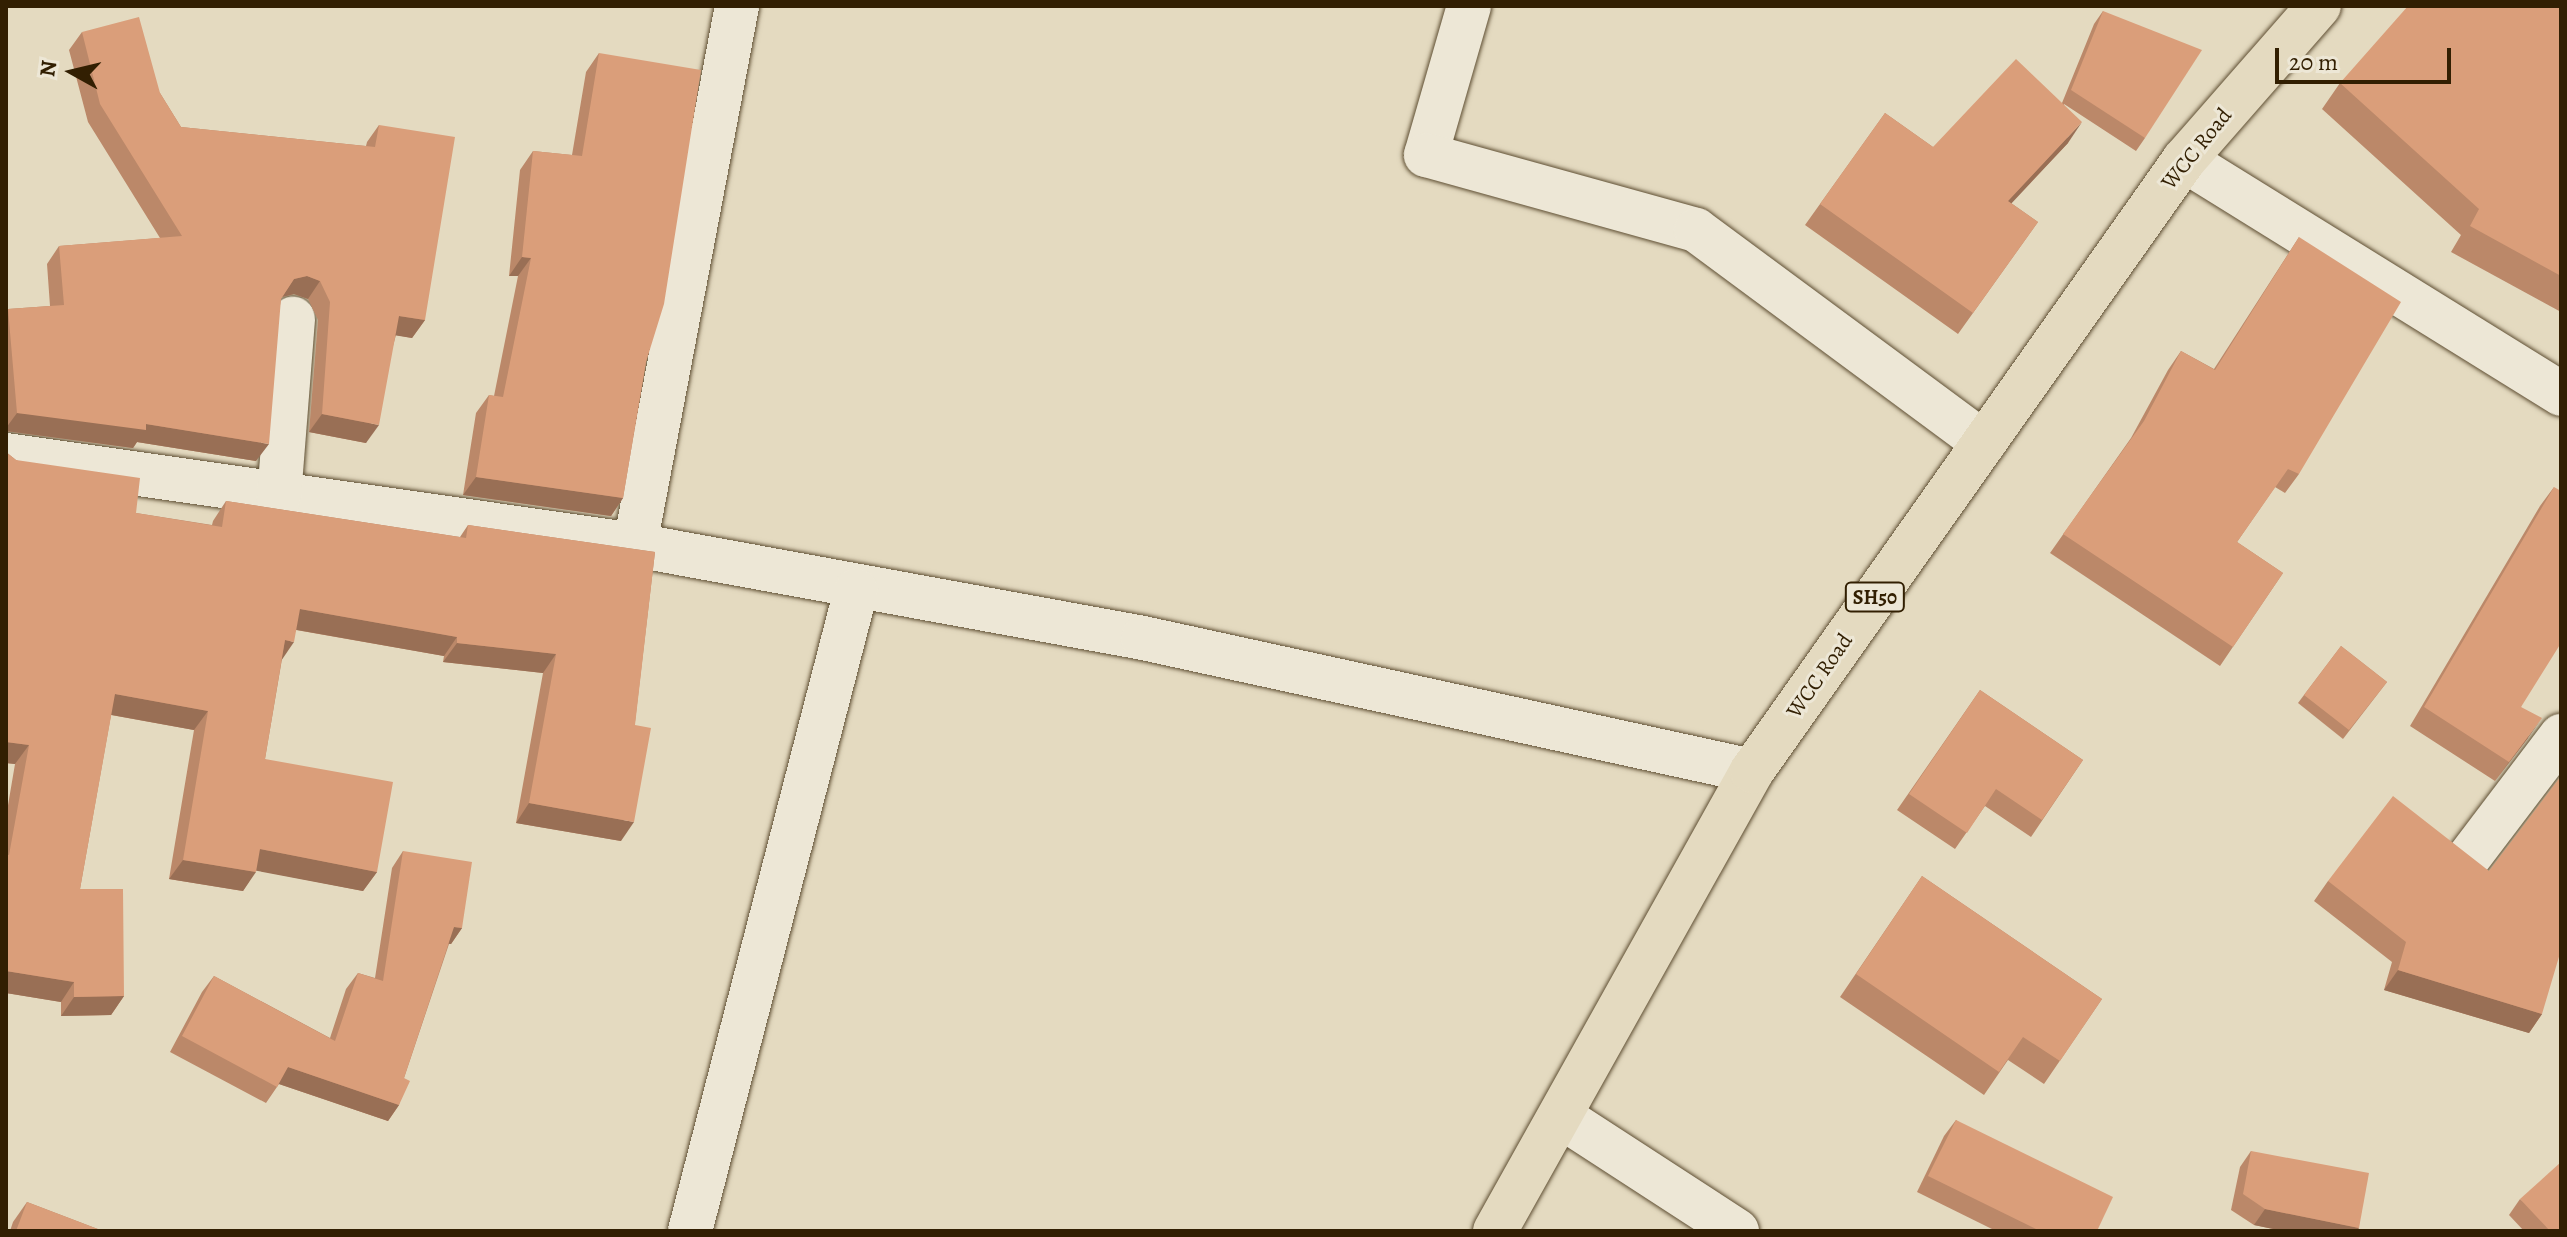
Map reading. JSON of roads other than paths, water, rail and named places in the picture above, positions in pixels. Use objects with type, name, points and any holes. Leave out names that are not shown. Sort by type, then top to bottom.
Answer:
[{"type":"main road","name":"WCC Road","points":[[1495,1231],[1752,771],[2184,160],[2319,6]]},
{"type":"street","points":[[635,545],[737,6]]},
{"type":"street","points":[[1469,6],[1426,155],[1696,230],[1984,443]]},
{"type":"street","points":[[2184,160],[2561,394]]},
{"type":"street","points":[[279,497],[293,319]]},
{"type":"street","points":[[6,455],[279,497],[635,545],[856,590],[1143,638],[1752,771]]},
{"type":"street","points":[[690,1231],[856,590]]},
{"type":"street","points":[[2470,856],[2561,736]]},
{"type":"street","points":[[1560,1116],[1737,1231]]}]
